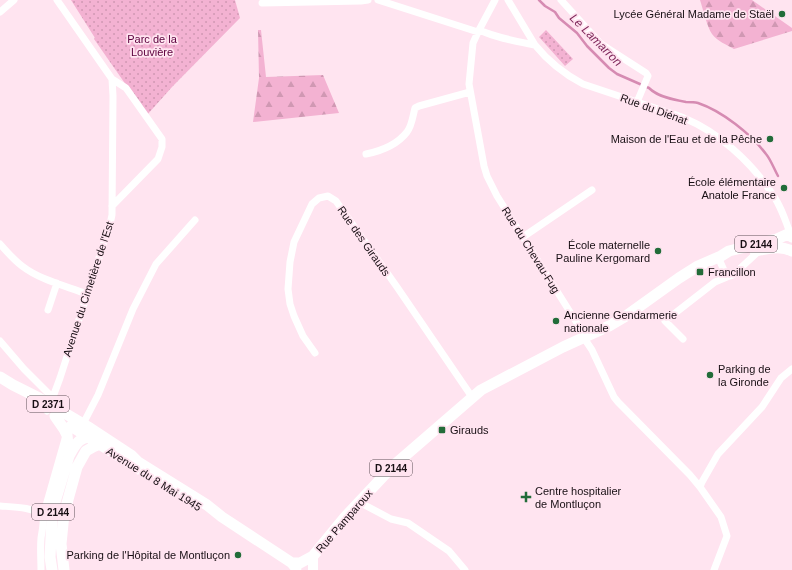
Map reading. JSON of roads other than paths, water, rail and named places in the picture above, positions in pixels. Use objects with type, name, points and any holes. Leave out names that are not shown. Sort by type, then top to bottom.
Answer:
[{"type":"main road","name":"D 2144","points":[[476,394],[563,347],[610,326],[698,266],[720,257],[729,251],[791,235]]},
{"type":"main road","name":"D 2144","points":[[720,257],[775,248],[792,251]]},
{"type":"main road","name":"Avenue du 8 Mai 1945","points":[[0,377],[48,406],[82,432],[204,510],[222,517]]},
{"type":"main road","name":"Rue Pamparoux","points":[[300,566],[313,556],[345,517],[392,467],[476,394]]},
{"type":"main road","points":[[48,406],[64,429],[69,456]]},
{"type":"main road","name":"D 2144","points":[[52,570],[50,557],[52,518],[55,502],[69,456],[82,432]]},
{"type":"main road","name":"D 2144","points":[[78,467],[82,432]]},
{"type":"main road","name":"Avenue du 8 Mai 1945","points":[[82,432],[131,455],[138,462],[300,566]]},
{"type":"main road","name":"D 2144","points":[[64,570],[61,544],[64,514],[78,467],[86,451],[100,444]]},
{"type":"main road","points":[[313,556],[313,570]]},
{"type":"street","points":[[0,12],[14,0]]},
{"type":"street","name":"Avenue du Cimetière de l'Est","points":[[57,0],[112,79],[114,96],[112,206],[110,224],[60,378]]},
{"type":"street","points":[[262,3],[368,0]]},
{"type":"street","points":[[378,0],[490,35],[535,45]]},
{"type":"street","name":"Rue du Chevau-Fug","points":[[495,0],[473,43],[469,84],[486,176],[582,331],[584,338],[592,350],[618,402],[690,475],[721,517],[727,536],[714,570]]},
{"type":"street","name":"Rue du Diénat","points":[[508,0],[535,45],[544,56],[572,78],[583,84],[684,118],[705,129],[729,146],[747,162],[772,192],[791,235]]},
{"type":"street","points":[[561,0],[601,44],[646,73],[648,76],[647,80],[637,102]]},
{"type":"street","points":[[112,79],[126,88],[162,139],[162,147],[158,159],[112,206]]},
{"type":"street","points":[[366,154],[381,151],[401,138],[408,131],[416,108],[419,106],[470,92]]},
{"type":"street","points":[[523,237],[592,190]]},
{"type":"street","name":"Rue des Girauds","points":[[315,353],[303,336],[290,304],[288,289],[290,262],[294,242],[312,204],[319,198],[328,196],[336,201],[476,394]]},
{"type":"street","points":[[82,432],[133,309],[156,264],[195,220]]},
{"type":"street","points":[[0,244],[22,266],[39,276],[87,294]]},
{"type":"street","points":[[684,339],[665,321],[715,282],[733,275],[760,250]]},
{"type":"street","points":[[720,257],[727,277]]},
{"type":"street","points":[[48,310],[57,283]]},
{"type":"street","points":[[0,341],[24,369],[48,406]]},
{"type":"street","points":[[700,487],[718,454],[762,406],[779,381],[792,369]]},
{"type":"street","points":[[48,406],[60,378]]},
{"type":"street","points":[[48,406],[60,378]]},
{"type":"street","points":[[41,570],[43,516],[66,436]]},
{"type":"street","points":[[690,475],[707,473]]},
{"type":"street","points":[[359,502],[391,519],[408,523],[449,551],[465,570]]},
{"type":"street","points":[[0,506],[33,510],[39,512],[43,516]]},
{"type":"waterway","name":"Le Lamarron","points":[[539,0],[555,12],[559,18],[577,33],[587,46],[617,74],[649,88],[666,98],[698,103],[726,117],[760,146],[771,162],[778,176]]},
{"type":"place","name":"Lycée Général Madame de Staël","points":[[782,14]]},
{"type":"place","name":"Maison de l'Eau et de la Pêche","points":[[770,139]]},
{"type":"place","name":"École élémentaire Anatole France","points":[[784,188]]},
{"type":"place","name":"École maternelle Pauline Kergomard","points":[[658,251]]},
{"type":"place","name":"Francillon","points":[[700,272]]},
{"type":"place","name":"Ancienne Gendarmerie nationale","points":[[556,321]]},
{"type":"place","name":"Parking de la Gironde","points":[[710,375]]},
{"type":"place","name":"Girauds","points":[[442,430]]},
{"type":"place","name":"Centre hospitalier de Montluçon","points":[[526,497]]},
{"type":"place","name":"Parking de l'Hôpital de Montluçon","points":[[238,555]]},
{"type":"park label","name":"Parc de la Louvière","points":[[152,45]]}]
